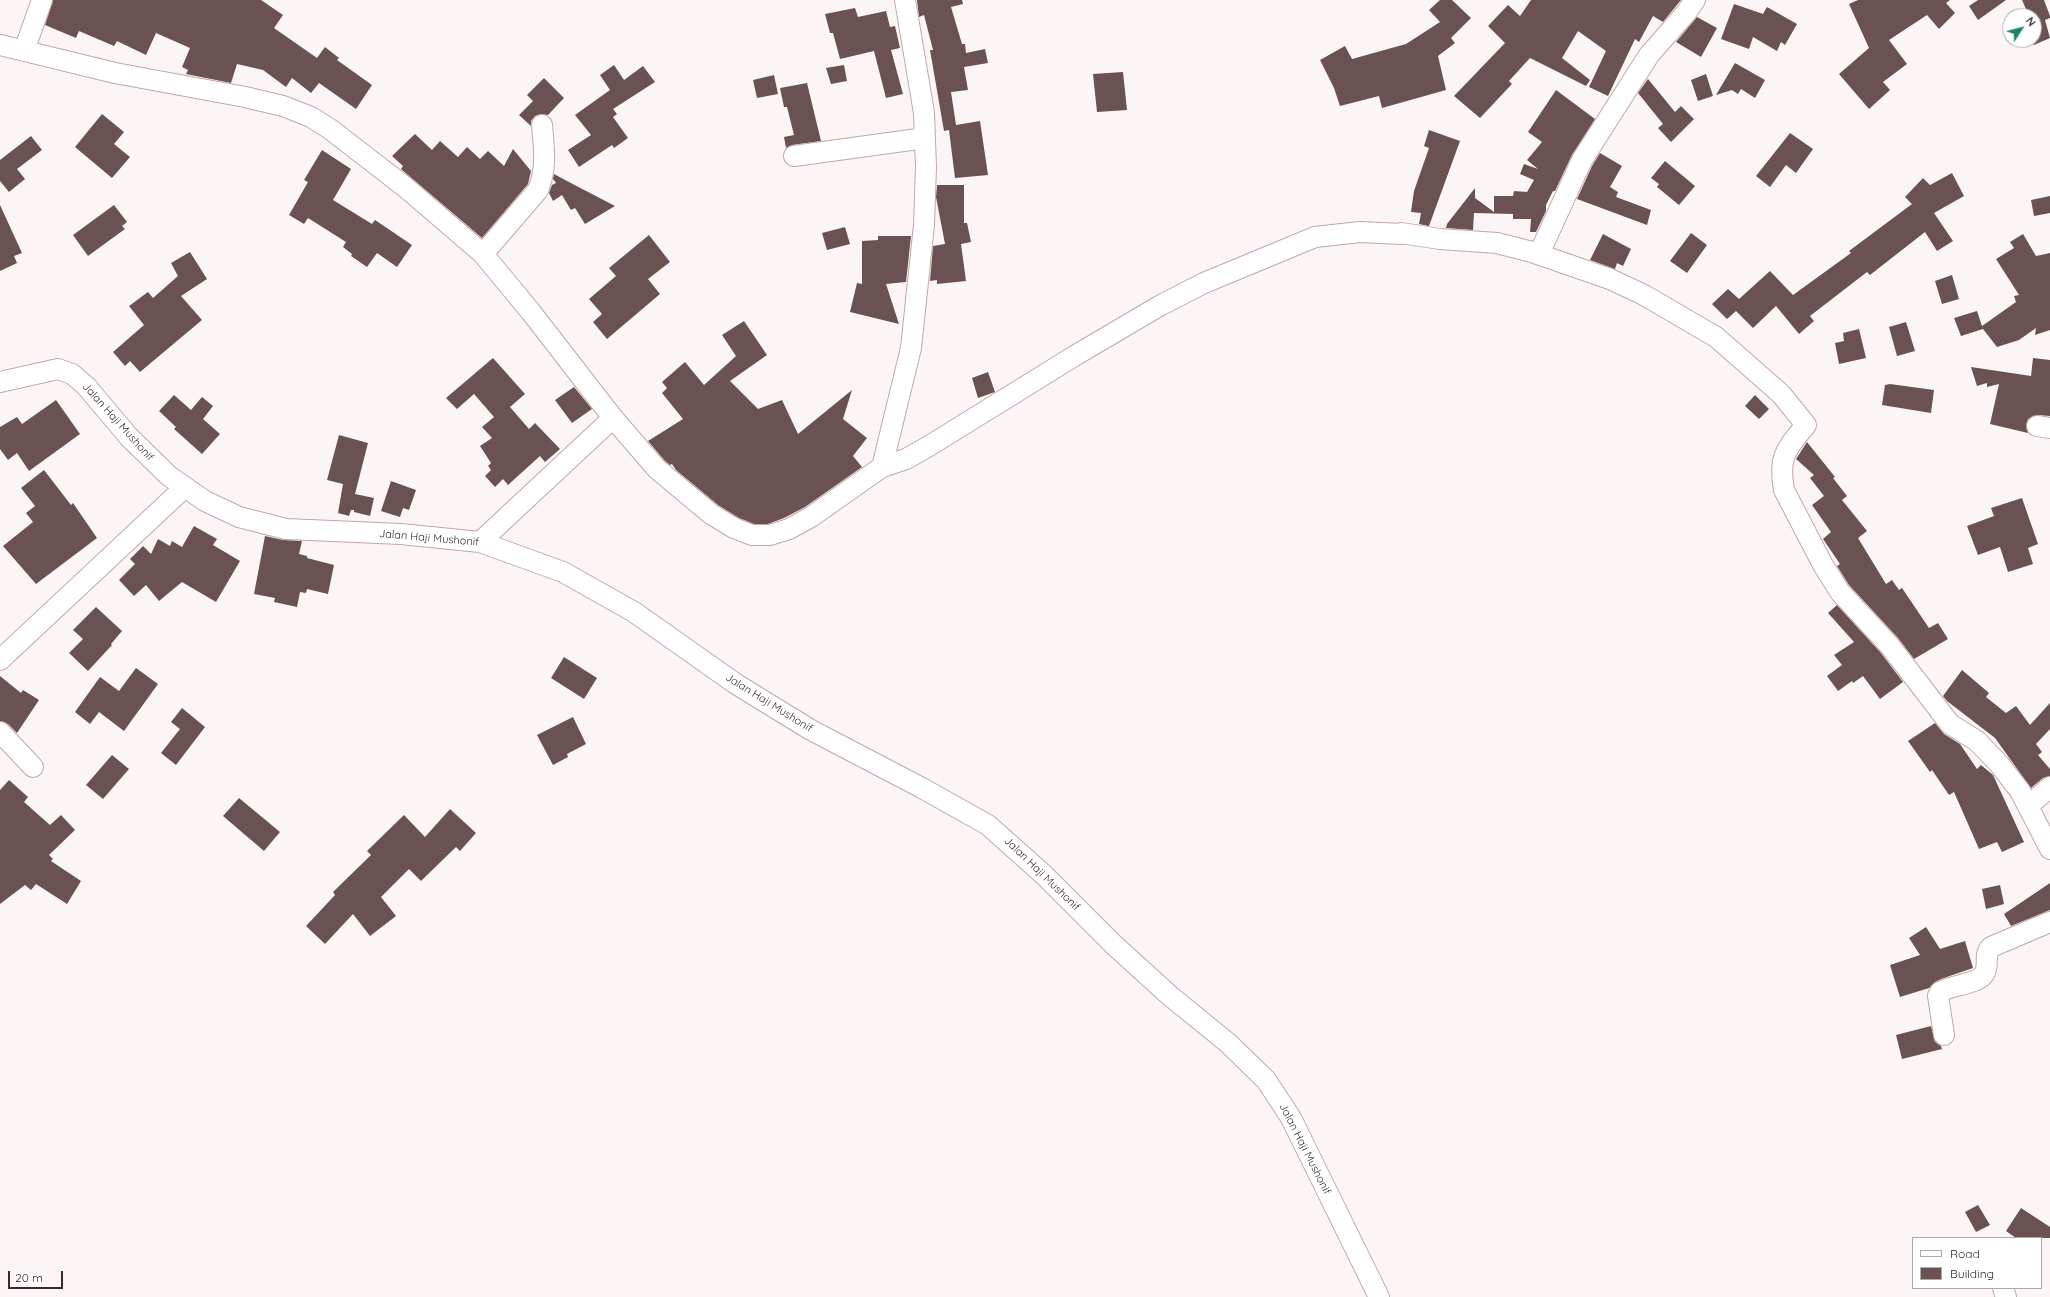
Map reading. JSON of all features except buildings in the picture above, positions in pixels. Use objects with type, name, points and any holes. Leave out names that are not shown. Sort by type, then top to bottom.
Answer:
[{"type":"street","points":[[24,51],[42,0]]},
{"type":"street","points":[[882,468],[909,356],[915,319],[924,225],[924,113],[904,0]]},
{"type":"street","points":[[1539,254],[1582,160],[1646,59],[1695,0]]},
{"type":"street","points":[[0,45],[115,73],[245,97],[283,106],[311,117],[344,139],[405,187],[483,254],[531,312],[613,418],[657,468],[711,514],[734,528],[752,535],[770,535],[789,529],[811,517],[882,468],[929,446],[1076,355],[1180,294],[1315,238],[1360,232],[1402,234],[1401,232],[1440,239],[1497,243],[1539,254],[1610,279],[1683,317],[1716,337],[1791,404],[1806,425],[1791,443],[1781,460],[1784,490],[1823,565],[1840,592],[1890,646],[1950,724],[1977,741],[2000,765],[2020,791],[2050,849]]},
{"type":"street","points":[[483,254],[538,190],[543,179],[544,158],[542,125]]},
{"type":"street","points":[[794,156],[925,138]]},
{"type":"street","name":"Jalan Haji Mushonif","points":[[0,382],[58,369],[72,374],[86,386],[129,437],[169,476],[205,501],[239,517],[286,529],[401,534],[480,542],[542,563],[599,591],[634,612],[736,684],[811,730],[922,788],[988,825],[1002,835],[1113,944],[1169,995],[1228,1043],[1266,1080],[1292,1118],[1379,1297]]},
{"type":"street","points":[[480,542],[613,418]]},
{"type":"street","points":[[0,660],[185,487]]},
{"type":"street","points":[[0,732],[33,767]]},
{"type":"street","points":[[2028,806],[2050,787]]},
{"type":"street","points":[[1944,1035],[1938,996],[1940,992],[1980,979],[1986,971],[1986,953],[1991,947],[2050,922]]}]
